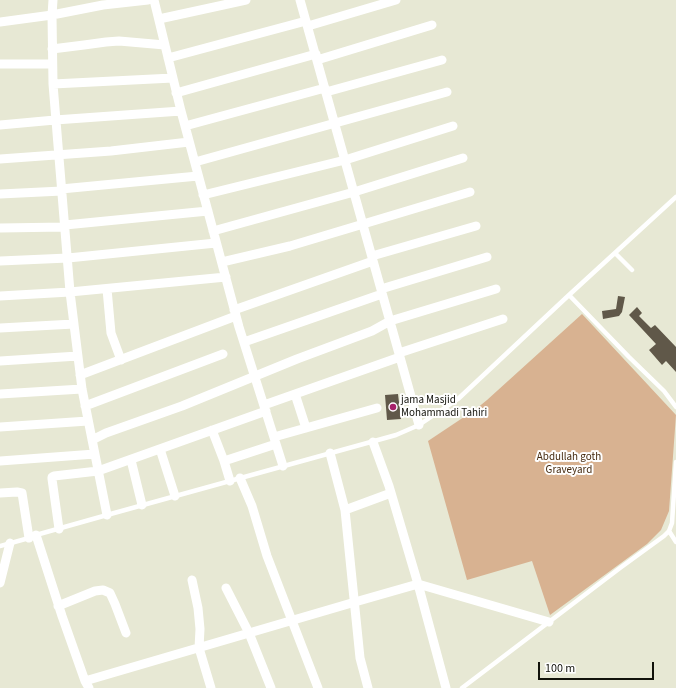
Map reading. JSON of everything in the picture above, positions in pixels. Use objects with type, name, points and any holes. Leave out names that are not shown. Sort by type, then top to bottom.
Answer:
[{"type":"street","points":[[53,0],[53,84],[70,292],[82,389],[107,515]]},
{"type":"street","points":[[0,22],[52,15],[103,5],[148,0]]},
{"type":"street","points":[[154,0],[176,93],[235,313],[284,466]]},
{"type":"street","points":[[159,19],[246,0]]},
{"type":"street","points":[[300,0],[419,425]]},
{"type":"street","points":[[168,58],[396,0]]},
{"type":"street","points":[[176,93],[432,25]]},
{"type":"street","points":[[52,49],[113,41],[165,45]]},
{"type":"street","points":[[185,126],[442,60]]},
{"type":"street","points":[[0,64],[52,64]]},
{"type":"street","points":[[53,84],[173,78]]},
{"type":"street","points":[[195,162],[447,92]]},
{"type":"street","points":[[0,126],[56,120],[181,111]]},
{"type":"street","points":[[204,195],[345,160],[453,126]]},
{"type":"street","points":[[0,159],[58,156],[189,142]]},
{"type":"street","points":[[213,231],[354,192],[463,158]]},
{"type":"street","points":[[0,194],[62,190],[198,176]]},
{"type":"street","points":[[222,262],[290,246],[470,192]]},
{"type":"street","points":[[0,228],[65,226],[208,211]]},
{"type":"street","points":[[80,375],[121,360],[372,258],[476,226]]},
{"type":"street","points":[[0,261],[68,258],[216,243]]},
{"type":"street","points":[[244,342],[382,291],[487,257]]},
{"type":"street","points":[[0,296],[70,292],[226,278]]},
{"type":"street","points":[[107,289],[111,333],[121,360]]},
{"type":"street","points":[[92,440],[106,433],[182,406],[297,359],[372,331],[390,321],[496,289]]},
{"type":"street","points":[[59,529],[52,479],[54,476],[98,471],[131,460],[212,430],[295,394],[399,355],[504,319]]},
{"type":"street","points":[[0,328],[74,324]]},
{"type":"street","points":[[85,406],[223,354]]},
{"type":"street","points":[[0,361],[78,356]]},
{"type":"street","points":[[0,394],[82,389]]},
{"type":"street","points":[[295,394],[306,428]]},
{"type":"street","points":[[224,461],[306,428],[377,408]]},
{"type":"street","points":[[0,427],[88,422]]},
{"type":"street","points":[[212,430],[230,481]]},
{"type":"street","points":[[373,442],[391,493],[418,584],[446,688]]},
{"type":"street","points":[[160,449],[175,496]]},
{"type":"street","points":[[330,453],[345,510],[360,658],[368,688]]},
{"type":"street","points":[[0,461],[95,454]]},
{"type":"street","points":[[131,460],[142,505]]},
{"type":"street","points":[[240,478],[252,506],[267,556],[318,688]]},
{"type":"street","points":[[0,493],[22,493],[33,536],[87,685],[199,648],[418,584],[549,622]]},
{"type":"street","points":[[345,510],[391,493]]},
{"type":"street","points":[[0,583],[10,543]]},
{"type":"street","points":[[192,580],[198,608],[200,629],[199,648],[211,688]]},
{"type":"street","points":[[226,588],[249,633],[271,688]]},
{"type":"street","points":[[58,606],[103,590],[110,593],[116,604],[126,633]]},
{"type":"lane","points":[[0,546],[142,505],[373,442],[396,435],[419,425],[458,399],[676,197]]},
{"type":"lane","points":[[615,253],[632,270]]},
{"type":"lane","points":[[569,295],[664,391],[676,407]]},
{"type":"lane","points":[[462,688],[669,531],[672,523],[676,462]]},
{"type":"lane","points":[[669,531],[676,542]]},
{"type":"green space","name":"Abdullah goth Graveyard","points":[[582,314],[676,415],[669,511],[661,530],[647,544],[550,615],[532,561],[467,580],[428,441],[487,400]]},
{"type":"building","points":[[618,296],[625,297],[622,312],[619,316],[603,319],[602,311],[616,309]]},
{"type":"building","points":[[637,307],[642,313],[639,316],[651,328],[655,325],[676,347],[676,372],[666,361],[662,365],[649,350],[656,344],[629,315]]},
{"type":"building","name":"jama Masjid Mohammadi Tahiri","points":[[398,394],[401,419],[387,420],[385,395]]},
{"type":"place","name":"jama Masjid Mohammadi Tahiri","points":[[393,407]]}]
